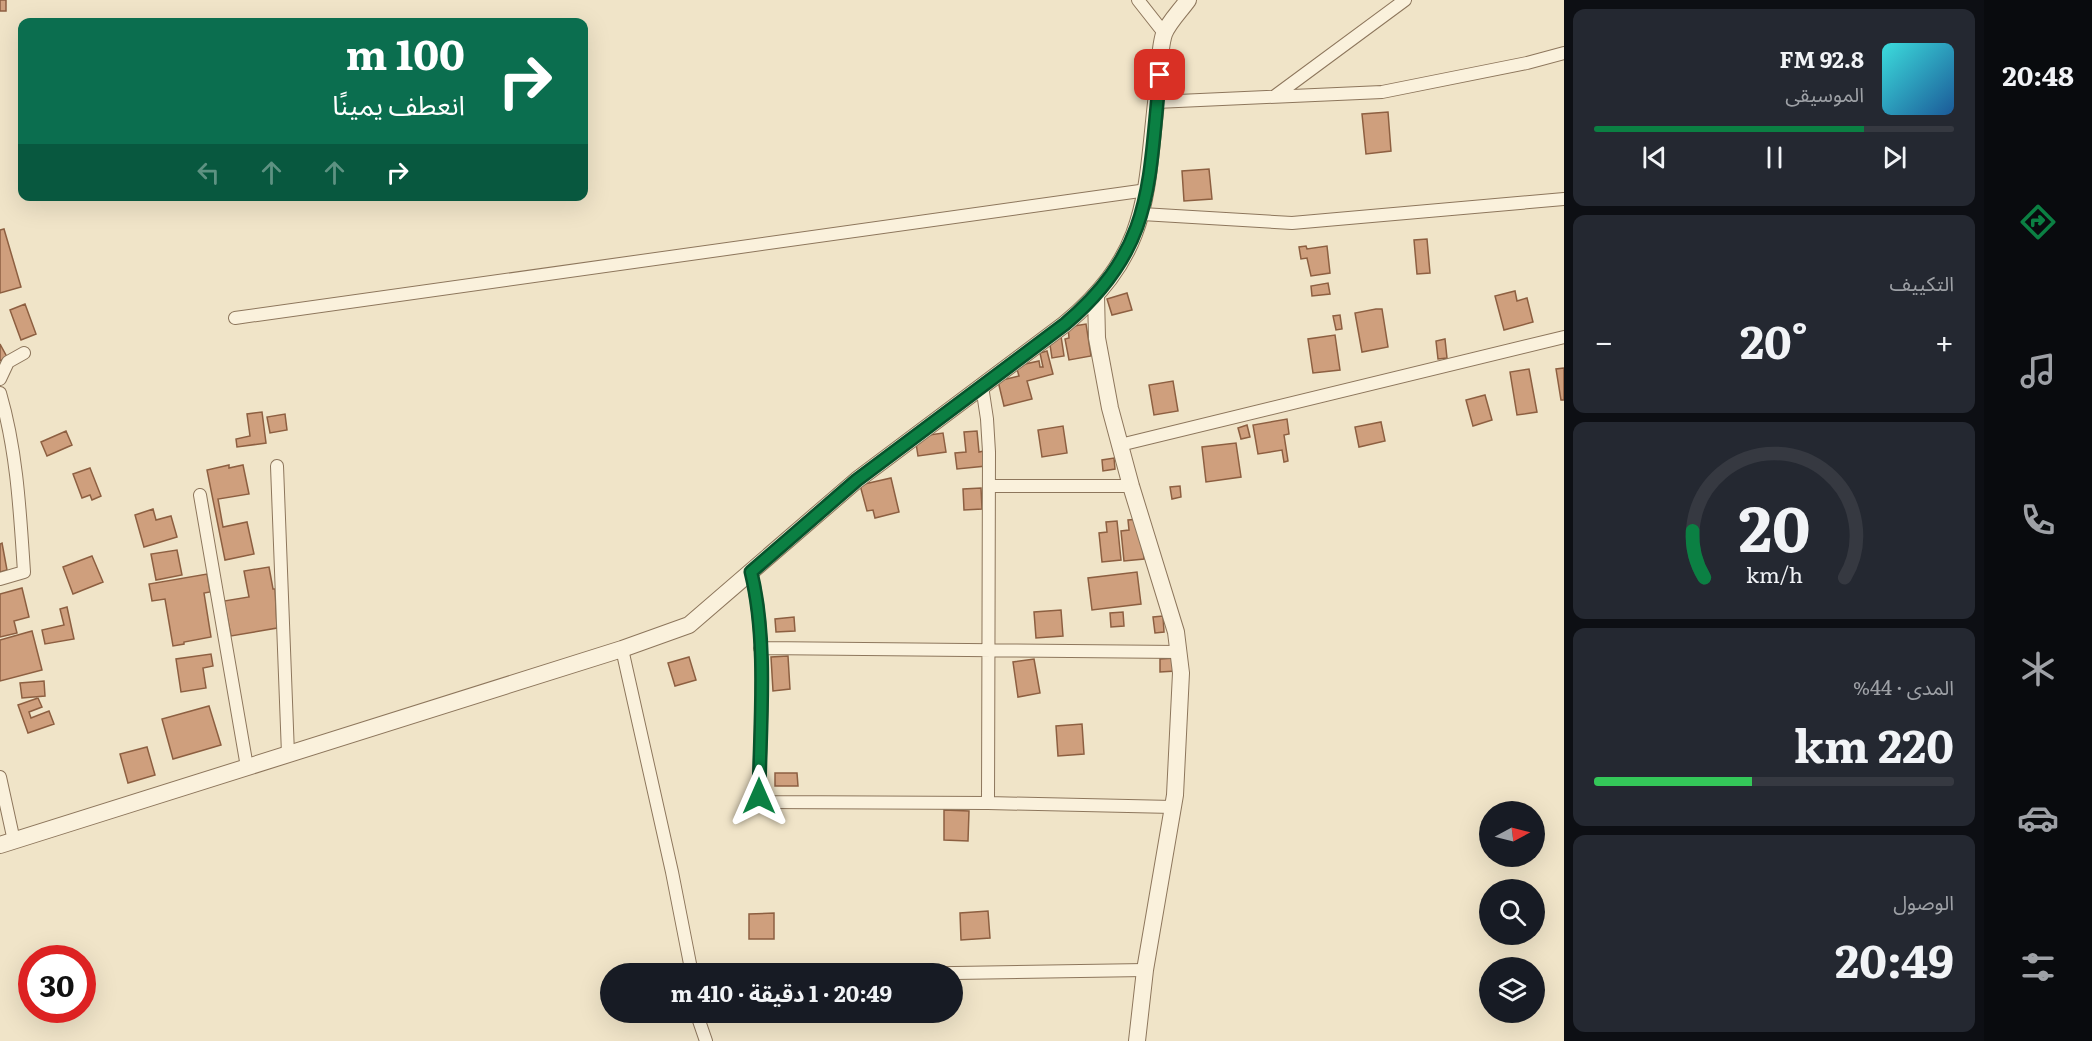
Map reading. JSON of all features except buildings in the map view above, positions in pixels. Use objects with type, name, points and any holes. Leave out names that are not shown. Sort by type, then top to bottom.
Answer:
[{"type":"street","points":[[1138,0],[1164,33]]},
{"type":"street","points":[[0,777],[7,843],[622,649],[689,625],[857,480],[1065,324],[1096,296],[1121,262],[1142,214],[1147,190],[1164,33],[1188,0]]},
{"type":"street","points":[[1274,97],[1405,0]]},
{"type":"street","points":[[1156,102],[1382,92],[1527,63],[1564,53]]},
{"type":"street","points":[[235,318],[1147,190]]},
{"type":"street","points":[[1142,214],[1292,223],[1564,199]]},
{"type":"street","points":[[1096,296],[1100,356],[1110,408],[1131,486],[1170,612],[1179,652],[1180,694],[1173,807],[1145,970],[1137,1041]]},
{"type":"street","points":[[1120,445],[1564,337]]},
{"type":"street","points":[[0,379],[8,362],[24,353]]},
{"type":"street","points":[[981,386],[988,436],[989,486],[988,802]]},
{"type":"street","points":[[0,393],[15,463],[24,572],[0,579]]},
{"type":"street","points":[[277,466],[288,754]]},
{"type":"street","points":[[989,486],[1131,486]]},
{"type":"street","points":[[200,495],[247,767]]},
{"type":"street","points":[[751,572],[755,586],[760,648],[759,796],[764,802],[988,802],[1173,807]]},
{"type":"street","points":[[760,648],[1179,652]]},
{"type":"street","points":[[622,649],[690,963]]},
{"type":"street","points":[[963,973],[1145,970]]},
{"type":"street","points":[[700,1023],[706,1041]]},
{"type":"route","points":[[759,796],[760,648],[755,586],[751,572],[857,480],[1065,324],[1096,296],[1121,262],[1138,228],[1144,209],[1160,75]]}]
